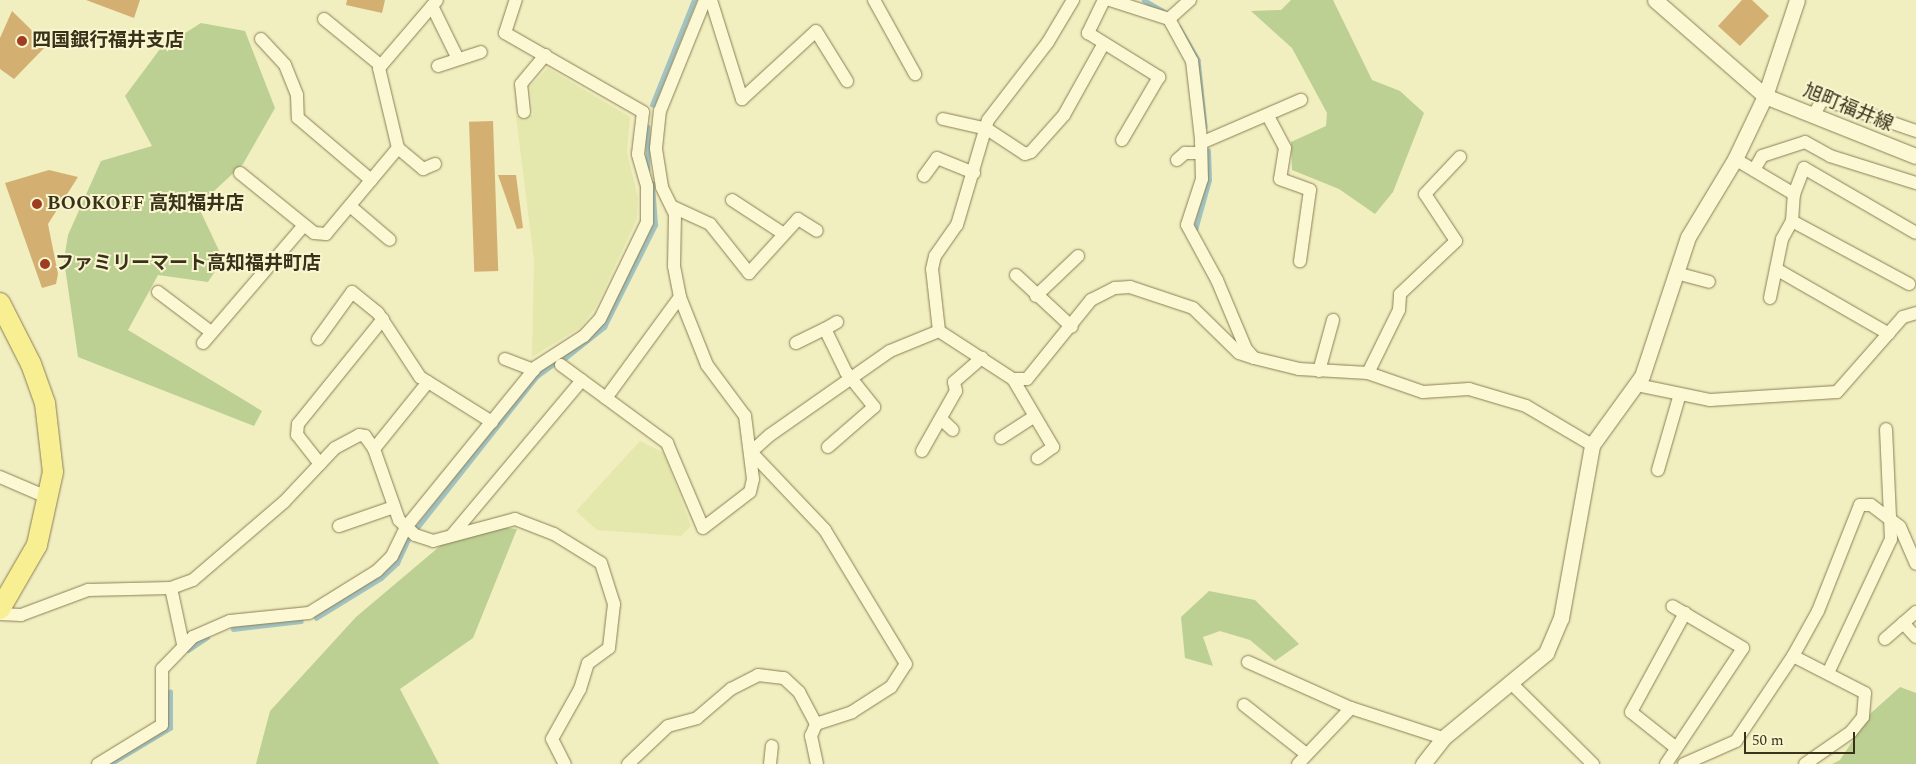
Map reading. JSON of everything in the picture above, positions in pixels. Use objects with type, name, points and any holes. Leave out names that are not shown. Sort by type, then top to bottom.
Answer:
[{"type":"main road","points":[[0,303],[31,364],[45,404],[53,472],[49,498],[37,545],[0,609]]},
{"type":"street","points":[[98,764],[162,725],[162,669],[183,644],[230,621],[309,613],[378,571],[392,556],[406,527],[534,370],[584,336],[600,319],[647,222],[649,207],[638,154],[644,112],[505,32],[516,0]]},
{"type":"street","points":[[562,365],[666,443],[703,528],[750,492],[751,452],[741,405],[707,365],[680,297],[674,266],[673,207],[659,171],[658,121],[705,0]]},
{"type":"street","points":[[711,0],[742,99],[816,32],[847,81]]},
{"type":"street","points":[[874,0],[915,74]]},
{"type":"street","points":[[939,331],[932,269],[935,256],[957,225],[987,129],[1008,88],[1048,42],[1073,0]]},
{"type":"street","points":[[1104,0],[1087,30],[1104,43],[1159,77],[1122,140]]},
{"type":"street","points":[[1110,0],[1135,3],[1169,19],[1192,61],[1201,148],[1202,179],[1187,225],[1217,280],[1242,344],[1254,358]]},
{"type":"street","points":[[1169,19],[1190,0]]},
{"type":"street","points":[[1423,764],[1443,738],[1546,653],[1561,618],[1592,445],[1637,385],[1688,237],[1735,159],[1765,96],[1797,0]]},
{"type":"street","name":"旭町福井線","points":[[1658,1],[1765,96],[1916,156]]},
{"type":"street","points":[[380,65],[434,3],[458,59]]},
{"type":"street","points":[[324,19],[380,65],[398,148],[424,169],[435,164]]},
{"type":"street","points":[[261,39],[285,66],[297,95],[298,118],[371,180]]},
{"type":"street","points":[[943,119],[987,129],[1025,154],[1031,152],[1064,116],[1104,43]]},
{"type":"street","points":[[438,66],[481,52]]},
{"type":"street","points":[[524,112],[521,84],[545,56]]},
{"type":"street","points":[[1177,160],[1184,153],[1201,148],[1302,100]]},
{"type":"street","points":[[1813,116],[1823,100],[1916,131]]},
{"type":"street","points":[[1268,116],[1284,148],[1280,179],[1310,190],[1300,261]]},
{"type":"street","points":[[1754,170],[1762,156],[1806,142],[1830,156],[1916,183]]},
{"type":"street","points":[[240,173],[304,225],[326,234],[398,148]]},
{"type":"street","points":[[1368,373],[1399,310],[1400,294],[1456,241],[1425,194],[1460,157]]},
{"type":"street","points":[[924,176],[937,158],[974,173]]},
{"type":"street","points":[[1735,159],[1794,194]]},
{"type":"street","points":[[1770,298],[1782,239],[1792,221],[1794,194],[1804,168],[1916,233]]},
{"type":"street","points":[[732,200],[784,234]]},
{"type":"street","points":[[350,206],[390,240]]},
{"type":"street","points":[[673,207],[710,224],[749,273],[798,219],[817,231]]},
{"type":"street","points":[[1792,221],[1909,284]]},
{"type":"street","points":[[202,343],[304,225]]},
{"type":"street","points":[[1036,296],[1078,256]]},
{"type":"street","points":[[1776,269],[1889,334]]},
{"type":"street","points":[[1676,273],[1709,282]]},
{"type":"street","points":[[1016,275],[1036,296],[1072,327]]},
{"type":"street","points":[[1013,379],[1033,376],[1099,294],[1130,287],[1193,308],[1239,352],[1254,358],[1319,371],[1368,373],[1423,392],[1469,389],[1519,403],[1592,445]]},
{"type":"street","points":[[158,292],[212,332]]},
{"type":"street","points":[[318,339],[352,292],[383,319],[428,382],[492,422]]},
{"type":"street","points":[[606,398],[680,297]]},
{"type":"street","points":[[1637,385],[1710,400],[1837,392],[1903,317],[1916,313]]},
{"type":"street","points":[[320,464],[297,435],[298,424],[383,319]]},
{"type":"street","points":[[1319,371],[1333,320]]},
{"type":"street","points":[[796,342],[837,322]]},
{"type":"street","points":[[825,329],[851,379],[874,407],[828,446]]},
{"type":"street","points":[[939,331],[1013,379],[1053,447],[1038,458]]},
{"type":"street","points":[[751,452],[788,420],[890,351],[939,331]]},
{"type":"street","points":[[922,451],[956,391],[954,382],[982,358]]},
{"type":"street","points":[[505,360],[534,370]]},
{"type":"street","points":[[452,535],[582,380]]},
{"type":"street","points":[[374,449],[428,382]]},
{"type":"street","points":[[1658,470],[1680,394]]},
{"type":"street","points":[[1000,438],[1035,416]]},
{"type":"street","points":[[941,419],[953,430]]},
{"type":"street","points":[[1828,673],[1891,539],[1892,520],[1886,429]]},
{"type":"street","points":[[0,614],[21,615],[88,590],[171,588],[209,571],[335,448],[359,435],[374,449],[394,507],[406,527],[433,541],[491,522],[521,520],[601,562],[614,604],[609,648],[588,663],[580,689],[552,739],[565,764]]},
{"type":"street","points":[[751,452],[825,530],[906,664],[890,687],[852,712],[816,724],[811,736],[817,764]]},
{"type":"street","points":[[0,477],[49,498]]},
{"type":"street","points":[[1684,764],[1736,741],[1793,656],[1818,612],[1860,505],[1870,505],[1900,527],[1916,564]]},
{"type":"street","points":[[339,526],[394,507]]},
{"type":"street","points":[[171,588],[183,644]]},
{"type":"street","points":[[1666,764],[1675,747],[1694,727],[1743,648],[1672,606]]},
{"type":"street","points":[[1884,639],[1916,612]]},
{"type":"street","points":[[1675,747],[1631,712],[1685,614]]},
{"type":"street","points":[[1903,623],[1916,637]]},
{"type":"street","points":[[1793,656],[1865,693],[1863,717],[1842,741],[1805,764]]},
{"type":"street","points":[[1248,662],[1351,708],[1443,738]]},
{"type":"street","points":[[628,764],[668,726],[697,718],[731,689],[758,675],[784,678],[799,692],[816,724]]},
{"type":"street","points":[[1510,682],[1593,764]]},
{"type":"street","points":[[1244,706],[1305,753]]},
{"type":"street","points":[[1298,764],[1305,753],[1351,708]]},
{"type":"street","points":[[770,764],[772,746]]},
{"type":"green space","points":[[1291,0],[1333,0],[1372,80],[1400,91],[1424,113],[1393,192],[1375,214],[1339,189],[1292,170],[1291,142],[1326,126],[1327,113],[1292,48],[1251,11],[1281,10]]},
{"type":"green space","points":[[201,23],[245,31],[275,108],[243,164],[198,206],[223,259],[208,282],[158,275],[128,330],[262,411],[254,426],[78,357],[64,260],[68,235],[101,161],[152,146],[125,96],[160,49]]},
{"type":"green space","points":[[548,68],[630,117],[627,152],[638,198],[637,219],[596,307],[581,327],[532,357],[534,260],[516,116],[533,115],[530,86]]},
{"type":"green space","points":[[640,441],[664,453],[691,526],[681,536],[597,530],[576,511]]},
{"type":"green space","points":[[491,526],[517,529],[473,638],[400,689],[439,764],[256,764],[270,711],[356,617],[446,541]]},
{"type":"green space","points":[[1209,591],[1255,600],[1299,644],[1275,661],[1250,640],[1220,631],[1203,637],[1213,666],[1185,658],[1181,617]]},
{"type":"green space","points":[[1900,687],[1916,693],[1916,764],[1832,764],[1840,760],[1871,713]]},
{"type":"building","points":[[86,0],[140,0],[134,18]]},
{"type":"building","points":[[347,0],[385,0],[382,13],[346,5]]},
{"type":"building","points":[[1742,0],[1752,0],[1769,16],[1740,46],[1718,26]]},
{"type":"building","name":"四国銀行福井支店","points":[[12,11],[47,45],[14,79],[0,69],[0,38]]},
{"type":"building","points":[[493,121],[498,271],[474,272],[469,122]]},
{"type":"building","name":"BOOKOFF 高知福井店","points":[[49,170],[78,177],[48,224],[58,274],[56,284],[42,288],[5,183]]},
{"type":"building","points":[[498,175],[516,175],[523,228],[517,229]]},
{"type":"waterway","points":[[652,105],[694,0]]},
{"type":"waterway","points":[[1144,0],[1163,11]]},
{"type":"waterway","points":[[1179,27],[1198,60],[1205,127]]},
{"type":"waterway","points":[[648,127],[648,169]]},
{"type":"waterway","points":[[1195,230],[1209,180],[1208,151]]},
{"type":"waterway","points":[[565,358],[604,327],[655,225],[652,184]]},
{"type":"waterway","points":[[416,529],[537,376],[556,362]]},
{"type":"waterway","points":[[316,618],[381,578],[397,563],[409,537]]},
{"type":"waterway","points":[[233,629],[301,621]]},
{"type":"waterway","points":[[188,650],[207,637]]},
{"type":"waterway","points":[[110,764],[170,728],[170,692]]},
{"type":"place","name":"四国銀行福井支店","points":[[22,41]]},
{"type":"place","name":"BOOKOFF 高知福井店","points":[[37,204]]},
{"type":"place","name":"ファミリーマート高知福井町店","points":[[45,264]]}]
